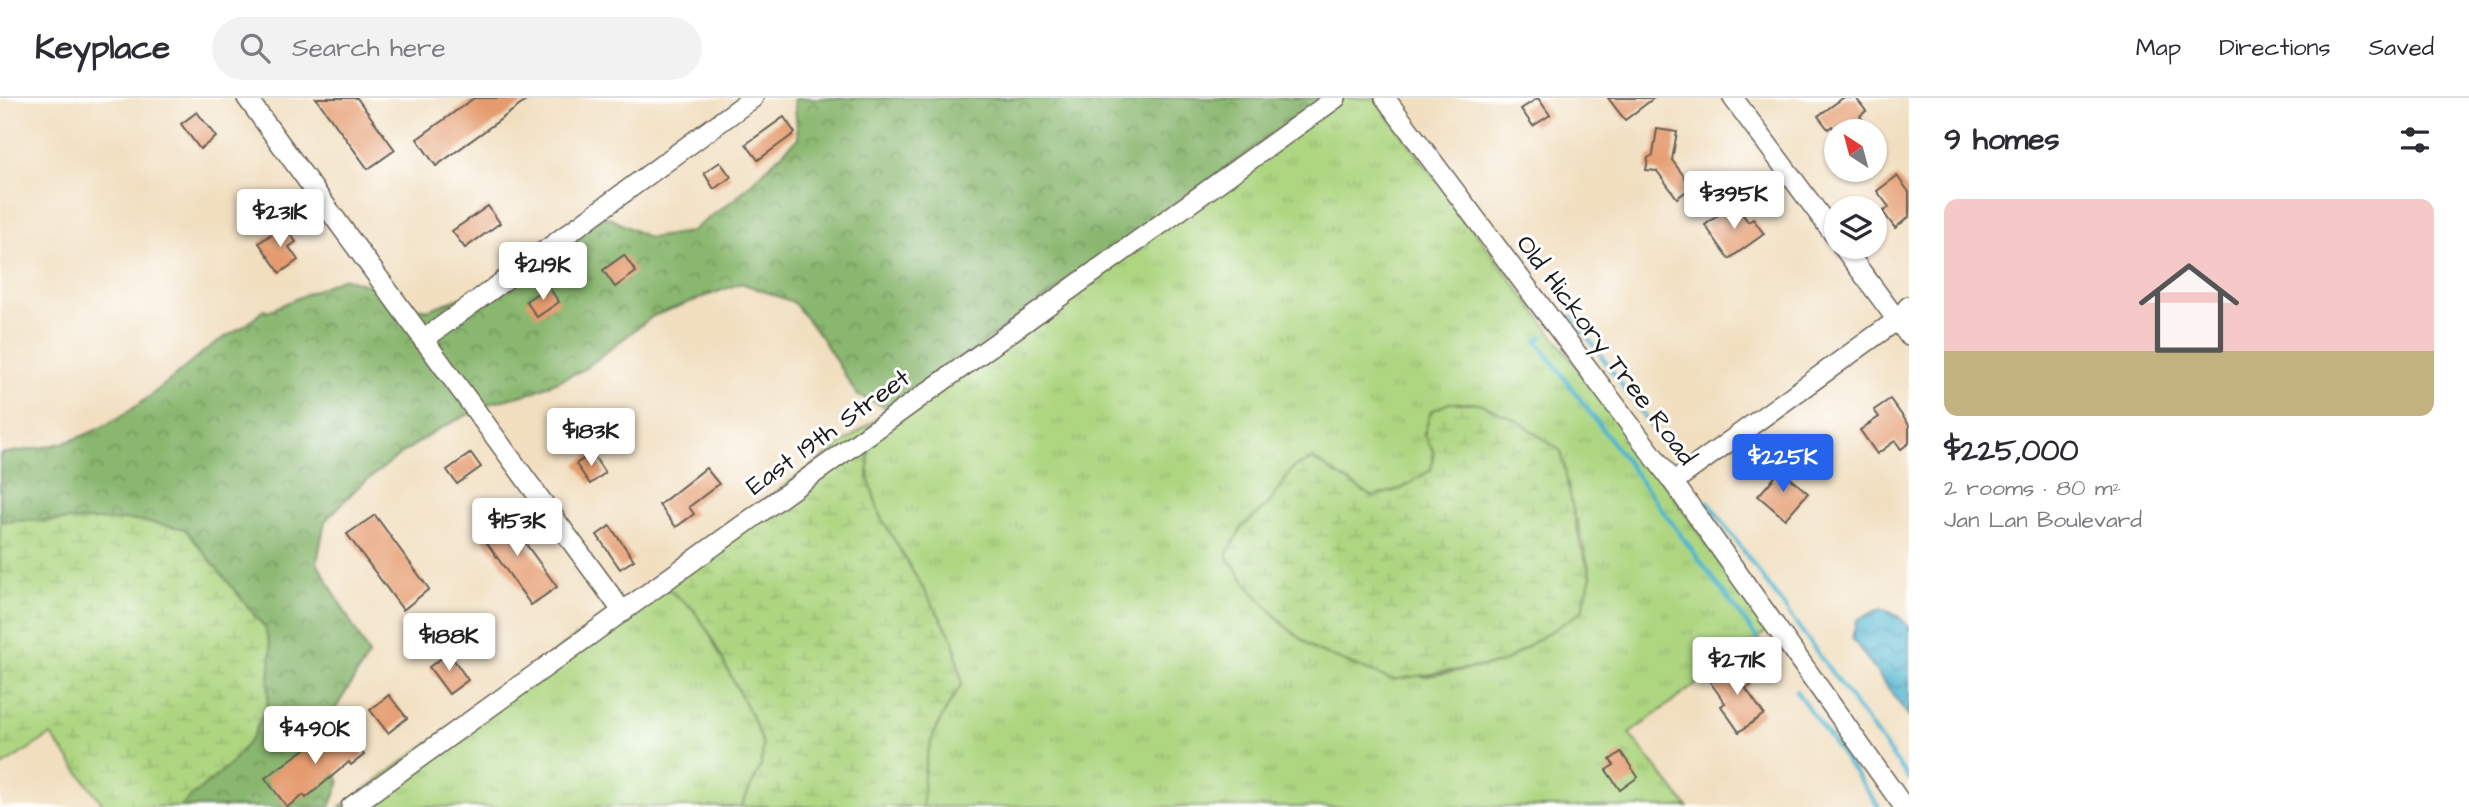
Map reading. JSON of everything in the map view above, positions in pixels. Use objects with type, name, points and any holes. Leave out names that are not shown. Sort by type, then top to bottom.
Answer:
[{"type":"street","points":[[247,98],[623,612]]},
{"type":"street","points":[[423,340],[753,98]]},
{"type":"street","name":"East 19th Street","points":[[351,807],[1336,98]]},
{"type":"street","name":"Old Hickory Tree Road","points":[[1385,98],[1673,482],[1904,807]]},
{"type":"street","points":[[1733,98],[1824,221]]},
{"type":"street","points":[[1854,259],[1903,313],[1909,336]]},
{"type":"street","points":[[1673,482],[1903,313]]},
{"type":"green space","points":[[794,98],[1323,98],[890,409],[857,395],[821,337],[793,302],[741,283],[653,316],[583,370],[531,393],[491,403],[437,430],[357,488],[325,521],[317,562],[369,655],[316,740],[340,782],[330,807],[179,807],[229,765],[267,707],[271,650],[265,628],[185,529],[136,520],[0,521],[0,454],[61,443],[108,424],[142,402],[207,349],[251,321],[264,309],[266,312],[343,278],[381,289],[401,304],[427,310],[457,299],[482,296],[571,225],[608,217],[649,238],[690,232],[736,198],[798,138]]},
{"type":"green space","points":[[1323,98],[1375,98],[1667,487],[1767,631],[1629,734],[1688,807],[923,807],[924,771],[931,742],[943,714],[962,684],[953,639],[880,516],[868,477],[869,447],[890,409]],"holes":[[[1424,434],[1577,520],[1591,576],[1581,611],[1502,663],[1423,677],[1243,526],[1268,505],[1293,467],[1313,460],[1372,497],[1401,489],[1431,470],[1434,452]]]},
{"type":"green space","points":[[1449,403],[1479,403],[1518,421],[1561,451],[1580,543],[1591,576],[1582,611],[1502,663],[1392,680],[1317,651],[1285,626],[1248,586],[1226,555],[1243,526],[1268,505],[1293,468],[1313,459],[1372,497],[1401,489],[1431,470],[1434,452],[1424,434],[1431,411]]},
{"type":"green space","points":[[890,409],[869,447],[868,477],[880,516],[953,639],[962,684],[943,714],[931,742],[924,772],[923,807],[741,807],[761,766],[763,745],[755,723],[708,631],[692,608],[655,579]]},
{"type":"green space","points":[[136,520],[185,529],[265,628],[271,650],[267,707],[251,739],[229,765],[179,807],[105,807],[51,735],[0,767],[0,521]]},
{"type":"green space","points":[[655,579],[692,608],[708,631],[755,723],[763,745],[761,766],[741,807],[340,807]]},
{"type":"water","points":[[1881,608],[1898,616],[1909,627],[1909,717],[1852,638],[1857,620]]},
{"type":"building","points":[[316,98],[357,98],[395,150],[368,169]]},
{"type":"building","points":[[474,98],[530,98],[436,166],[417,139]]},
{"type":"building","points":[[1538,98],[1550,115],[1533,126],[1521,109]]},
{"type":"building","points":[[1608,98],[1654,98],[1625,120]]},
{"type":"building","points":[[1843,98],[1856,98],[1866,111],[1860,116],[1862,119],[1824,119],[1824,124],[1818,116]]},
{"type":"building","points":[[197,112],[216,137],[200,149],[181,124]]},
{"type":"building","points":[[784,117],[795,133],[758,160],[746,144]]},
{"type":"building","points":[[1657,129],[1677,132],[1672,160],[1692,187],[1677,198],[1657,171],[1646,170],[1648,158],[1653,155]]},
{"type":"building","points":[[720,162],[731,177],[714,189],[704,173]]},
{"type":"building","points":[[1897,176],[1909,192],[1909,217],[1895,228],[1887,217],[1887,196],[1881,196],[1877,191]]},
{"type":"building","points":[[1735,203],[1748,222],[1753,219],[1764,234],[1729,259],[1705,225]]},
{"type":"building","points":[[488,206],[500,223],[465,248],[452,231]]},
{"type":"building","points":[[284,225],[296,242],[289,247],[298,260],[280,273],[259,243]]},
{"type":"building","points":[[624,255],[636,272],[615,287],[603,270]]},
{"type":"building","points":[[548,286],[559,302],[537,317],[526,301]]},
{"type":"building","points":[[1890,399],[1909,425],[1909,443],[1901,449],[1895,441],[1877,454],[1860,430],[1879,417],[1874,410]]},
{"type":"building","points":[[471,453],[481,467],[457,484],[447,470]]},
{"type":"building","points":[[592,453],[605,473],[590,484],[576,464]]},
{"type":"building","points":[[706,468],[719,484],[689,507],[694,514],[676,527],[659,505]]},
{"type":"building","points":[[1781,470],[1808,493],[1785,519],[1758,496]]},
{"type":"building","points":[[502,511],[557,587],[531,605],[477,529]]},
{"type":"building","points":[[375,515],[429,589],[403,610],[347,534]]},
{"type":"building","points":[[610,526],[634,560],[620,569],[597,535]]},
{"type":"building","points":[[449,653],[468,680],[449,694],[429,667]]},
{"type":"building","points":[[1737,662],[1752,684],[1746,689],[1764,714],[1739,732],[1721,706],[1725,703],[1710,682]]},
{"type":"building","points":[[389,695],[407,718],[388,733],[370,710]]},
{"type":"building","points":[[341,723],[364,755],[351,765],[349,762],[306,798],[304,795],[287,807],[265,778]]},
{"type":"building","points":[[1621,752],[1638,777],[1620,790],[1606,770],[1614,765],[1610,760]]},
{"type":"waterway","points":[[1572,315],[1661,440]]},
{"type":"waterway","points":[[1542,337],[1537,341],[1778,666]]},
{"type":"waterway","points":[[1708,502],[1909,779]]},
{"type":"waterway","points":[[1796,691],[1879,807]]}]
